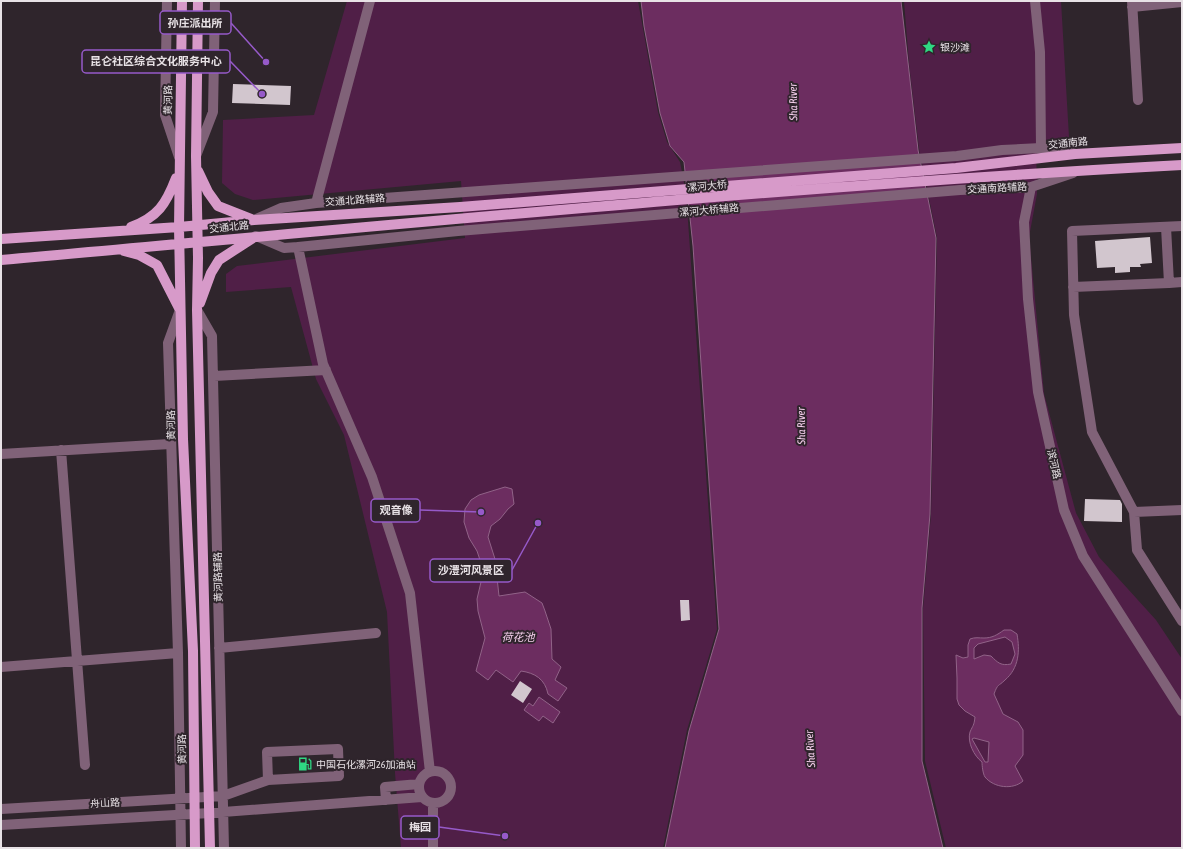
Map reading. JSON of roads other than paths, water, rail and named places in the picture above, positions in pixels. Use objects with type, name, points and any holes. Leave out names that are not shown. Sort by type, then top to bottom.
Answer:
[{"type":"main road","name":"黄河路","points":[[182,1],[179,157],[180,310],[183,439],[192,651],[195,848]]},
{"type":"main road","points":[[198,1],[196,156],[198,225],[197,310],[210,798],[210,848]]},
{"type":"main road","name":"交通南路","points":[[957,173],[1075,154],[1182,148]]},
{"type":"main road","points":[[957,173],[1081,170],[1182,165]]},
{"type":"main road","points":[[196,168],[208,192],[218,206],[232,213],[254,220]]},
{"type":"main road","points":[[120,231],[141,223],[157,213],[169,197],[179,171]]},
{"type":"main road","name":"漯河大桥","points":[[460,207],[957,173]]},
{"type":"main road","name":"漯河大桥","points":[[460,218],[957,173]]},
{"type":"main road","name":"交通北路","points":[[1,239],[179,227],[254,220],[460,207]]},
{"type":"main road","name":"交通北路","points":[[1,260],[460,218]]},
{"type":"main road","points":[[197,310],[211,273],[219,260],[256,236]]},
{"type":"main road","points":[[118,249],[139,255],[157,266],[180,310]]},
{"type":"street","points":[[167,1],[165,115],[179,157]]},
{"type":"street","points":[[196,156],[213,112],[215,1]]},
{"type":"street","points":[[316,203],[370,1]]},
{"type":"street","points":[[1035,1],[1040,52],[1041,148],[1075,154]]},
{"type":"street","points":[[1138,100],[1132,4],[1182,2]]},
{"type":"street","name":"交通北路辅路","points":[[254,220],[281,208],[316,203],[957,156],[1002,150],[1041,148]]},
{"type":"street","name":"交通南路辅路","points":[[960,190],[1031,187],[1081,170]]},
{"type":"street","name":"滨河路","points":[[1031,187],[1024,222],[1029,306],[1038,392],[1064,510],[1083,556],[1182,711]]},
{"type":"street","name":"漯河大桥辅路","points":[[298,247],[458,231],[960,190]]},
{"type":"street","points":[[1166,226],[1168,283]]},
{"type":"street","points":[[1182,226],[1072,230],[1074,315],[1092,432],[1134,512],[1137,550],[1182,621]]},
{"type":"street","points":[[256,236],[284,248],[298,247],[323,364],[372,477],[410,593],[430,772]]},
{"type":"street","points":[[1073,287],[1182,282]]},
{"type":"street","points":[[180,310],[168,343],[170,444],[178,653],[181,848]]},
{"type":"street","name":"黄河路辅路","points":[[197,310],[212,336],[224,848]]},
{"type":"street","points":[[214,376],[326,370]]},
{"type":"street","points":[[1,454],[170,444]]},
{"type":"street","points":[[61,450],[85,765]]},
{"type":"street","points":[[1134,512],[1182,510]]},
{"type":"street","points":[[219,648],[376,633]]},
{"type":"street","points":[[1,667],[178,653]]},
{"type":"street","name":"舟山路","points":[[1,809],[210,798],[223,796],[268,780],[339,776],[338,749],[267,752],[268,780]]},
{"type":"street","points":[[440,771],[449,778],[451,783],[451,788],[447,798],[438,803],[429,802],[422,797],[419,789],[419,784],[422,777],[430,772],[440,771]]},
{"type":"street","points":[[386,800],[385,787],[419,784]]},
{"type":"street","name":"舟山路","points":[[1,825],[181,815],[422,797]]},
{"type":"street","points":[[433,803],[433,848]]},
{"type":"water","name":"Sha River","points":[[641,1],[901,1],[918,150],[936,238],[930,514],[922,608],[922,761],[943,848],[665,848],[689,731],[719,629],[693,246],[684,162],[670,146],[660,113],[644,26]]},
{"type":"water","name":"荷花池","points":[[505,487],[512,489],[514,504],[491,526],[488,537],[495,559],[499,596],[525,592],[542,603],[551,629],[552,659],[561,667],[555,680],[567,688],[558,701],[548,694],[542,681],[531,673],[521,671],[513,682],[496,670],[488,680],[476,671],[485,638],[478,611],[477,599],[481,582],[481,563],[477,551],[469,538],[464,522],[465,509],[471,500],[479,495]]},
{"type":"water","points":[[1004,630],[1011,630],[1017,634],[1018,653],[1016,665],[1010,675],[997,687],[994,694],[1003,714],[1018,722],[1023,730],[1023,755],[1015,766],[1023,781],[1009,787],[993,784],[985,777],[982,762],[974,753],[969,740],[975,717],[959,705],[957,699],[956,655],[963,658],[968,657],[968,645],[970,639],[994,636]],"holes":[[[1005,637],[1012,642],[1015,654],[1011,664],[1002,664],[991,656],[984,655],[974,659],[974,648],[978,644]],[[974,738],[989,742],[988,762],[985,762],[972,739]]]},
{"type":"water","points":[[539,697],[560,712],[553,723],[543,716],[539,721],[524,710],[529,703],[533,706]]},
{"type":"place","name":"银沙滩","points":[[929,47]]},
{"type":"place","name":"孙庄派出所","points":[[266,62]]},
{"type":"place","name":"昆仑社区综合文化服务中心","points":[[262,94]]},
{"type":"place","name":"观音像","points":[[481,512]]},
{"type":"place","name":"沙澧河风景区","points":[[538,523]]},
{"type":"place","name":"中国石化漯河26加油站","points":[[305,764]]},
{"type":"place","name":"梅园","points":[[505,836]]}]
